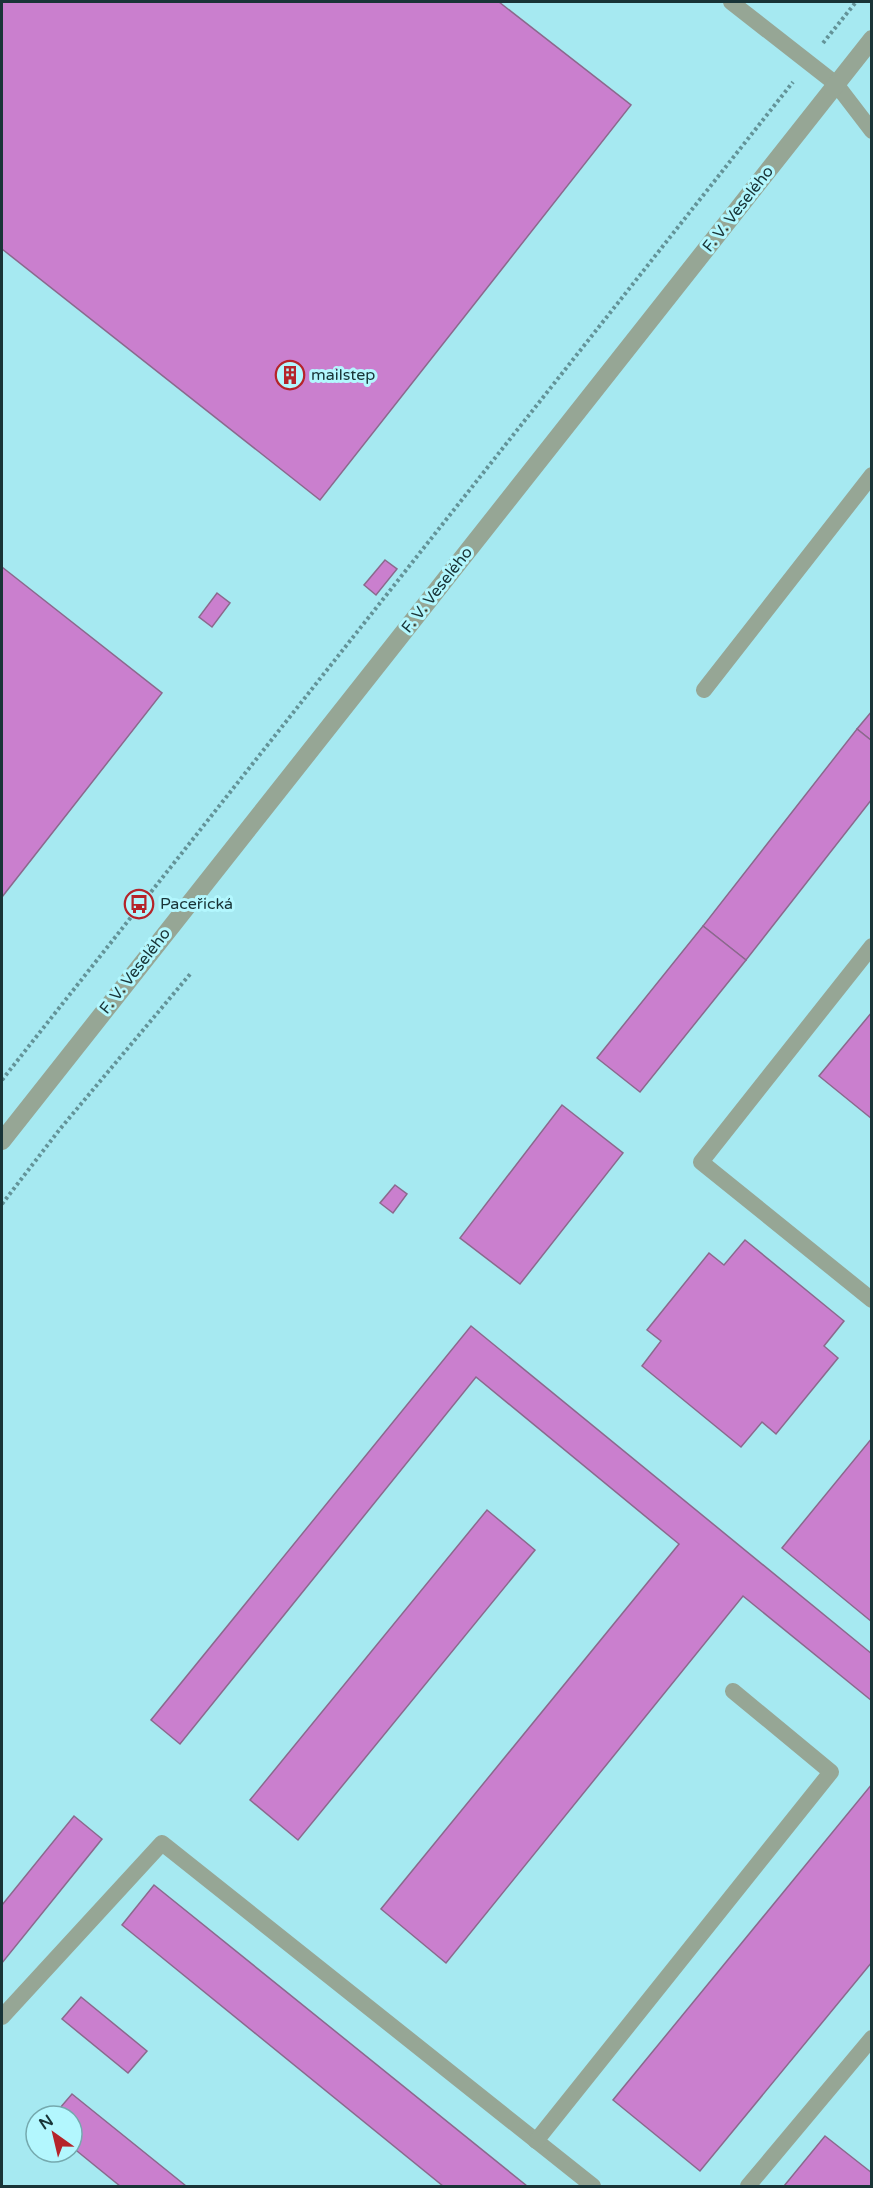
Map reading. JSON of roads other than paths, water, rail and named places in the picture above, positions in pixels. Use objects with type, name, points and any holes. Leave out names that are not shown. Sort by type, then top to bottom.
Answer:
[{"type":"street","name":"F. V. Veselého","points":[[2,1141],[872,39]]},
{"type":"lane","points":[[732,2],[836,84],[872,131]]},
{"type":"lane","points":[[704,690],[872,475]]},
{"type":"lane","points":[[872,945],[701,1162],[872,1300]]},
{"type":"lane","points":[[536,2141],[831,1772],[733,1691]]},
{"type":"lane","points":[[2,2017],[162,1843],[593,2187]]},
{"type":"lane","points":[[748,2187],[872,2038]]},
{"type":"place","name":"mailstep","points":[[290,375]]},
{"type":"place","name":"Paceřická","points":[[139,904]]}]
